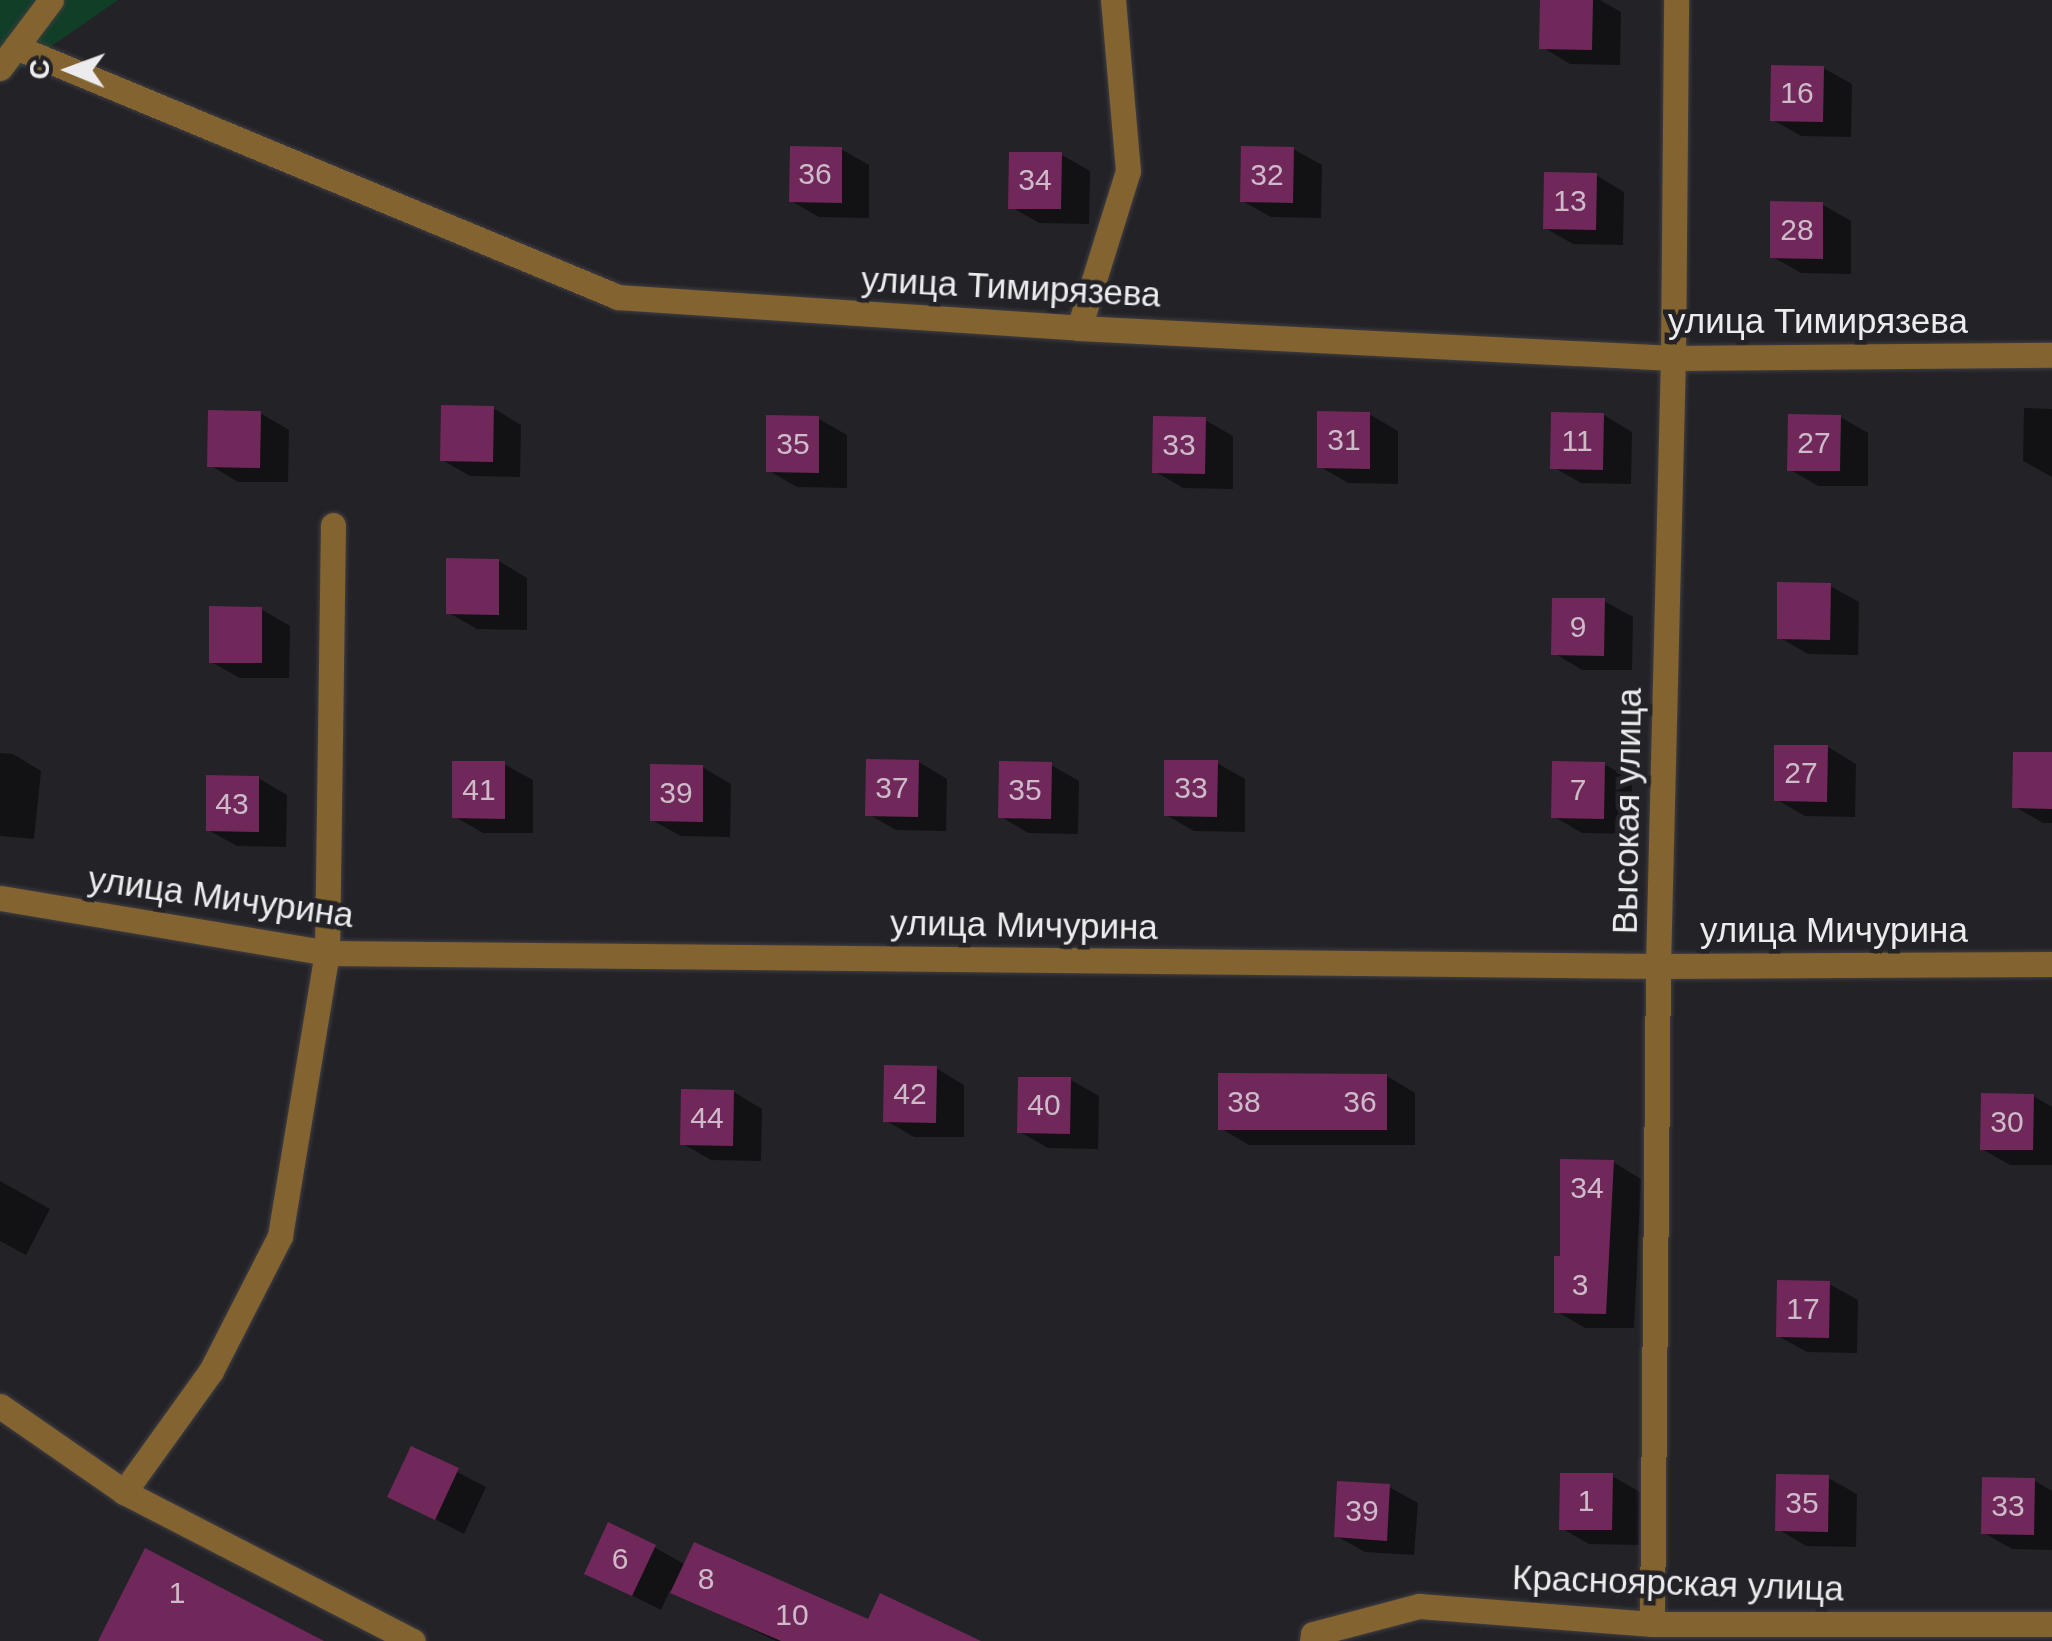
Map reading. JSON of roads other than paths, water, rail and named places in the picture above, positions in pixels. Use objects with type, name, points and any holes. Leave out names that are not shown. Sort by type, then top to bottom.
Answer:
[{"type":"street","points":[[0,68],[51,0]]},
{"type":"street","points":[[1078,328],[1128,171],[1113,0]]},
{"type":"street","name":"Высокая улица","points":[[1652,1624],[1658,966],[1673,358],[1676,0]]},
{"type":"street","name":"улица Тимирязева","points":[[16,47],[618,298],[1078,328],[1673,358],[2052,355]]},
{"type":"street","points":[[124,1492],[211,1371],[280,1236],[326,953],[333,526]]},
{"type":"street","name":"улица Мичурина","points":[[0,898],[326,953],[1658,966],[2052,964]]},
{"type":"street","points":[[0,1406],[124,1492],[412,1641]]},
{"type":"street","name":"Красноярская улица","points":[[1312,1641],[1314,1634],[1419,1606],[1652,1624],[2052,1624]]}]
